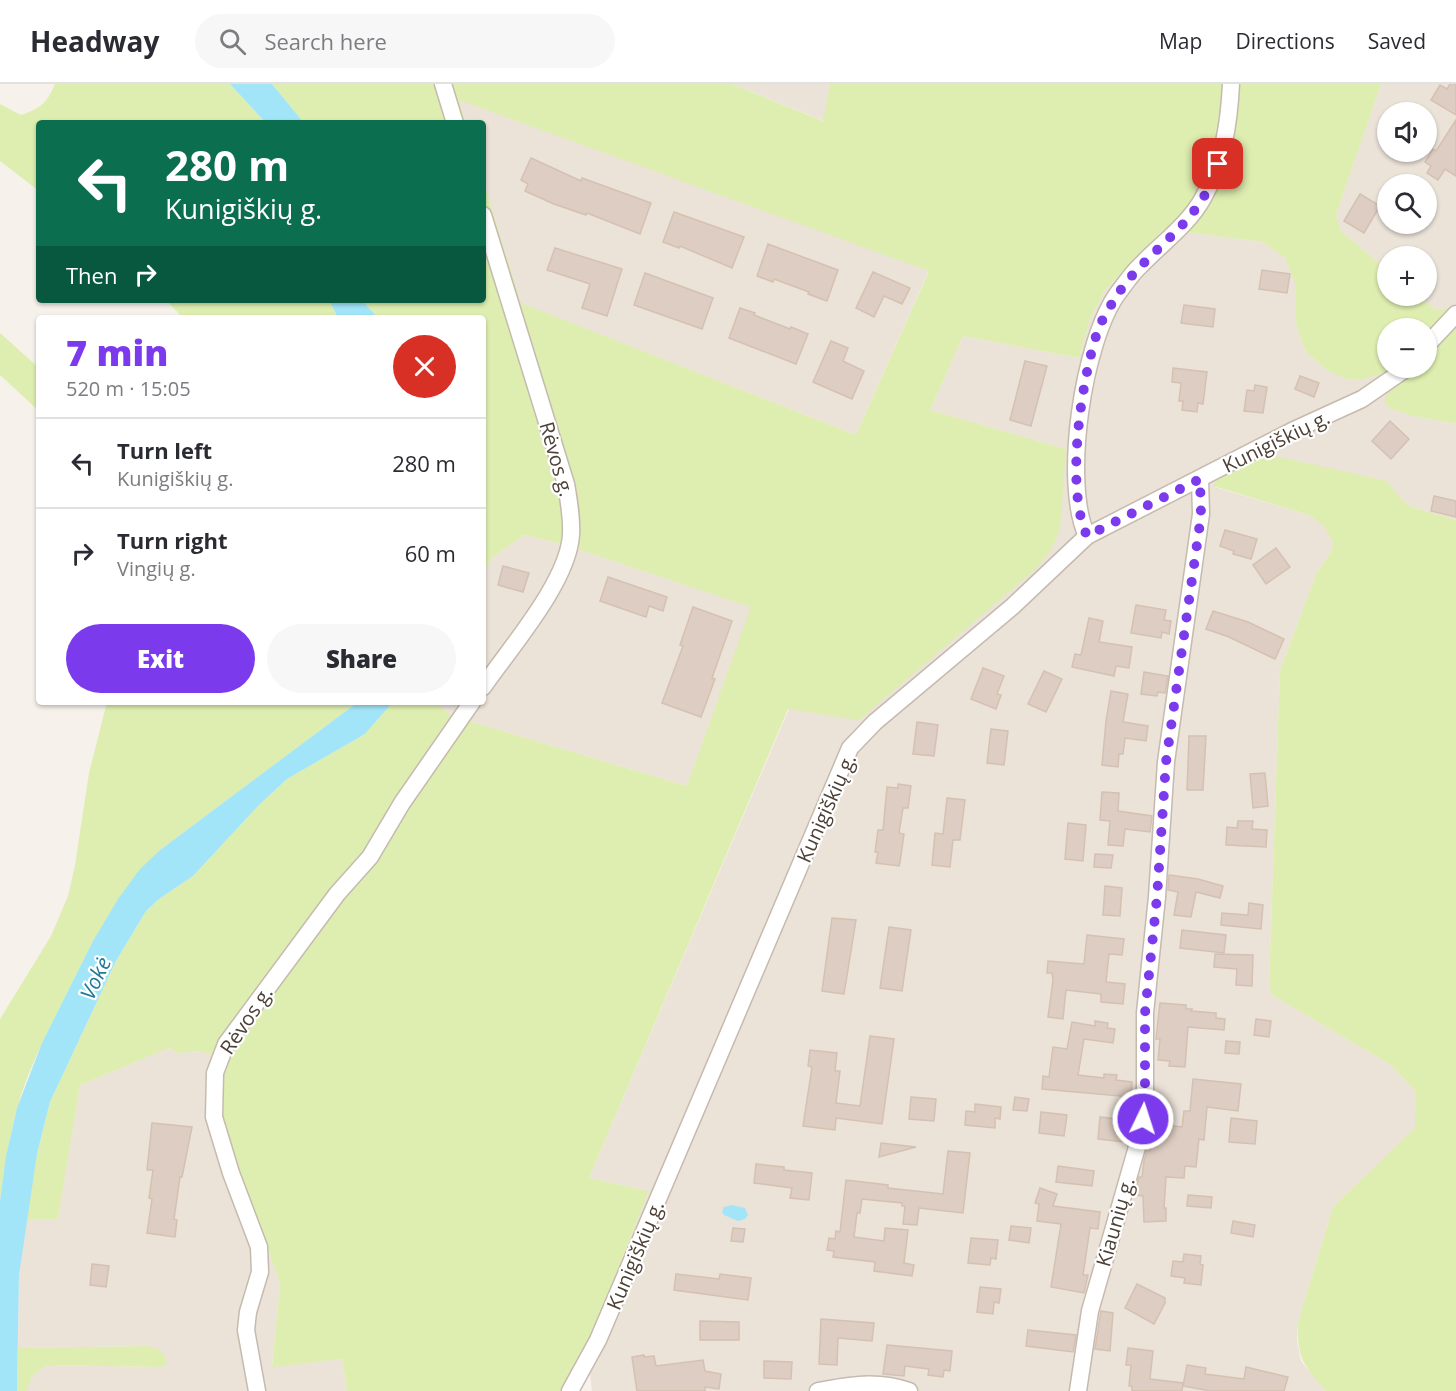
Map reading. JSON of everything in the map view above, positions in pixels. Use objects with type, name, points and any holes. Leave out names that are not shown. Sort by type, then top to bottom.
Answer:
[{"type":"street","points":[[443,84],[454,120]]},
{"type":"street","points":[[1087,536],[1078,509],[1076,463],[1088,366],[1098,331],[1116,296],[1138,267],[1186,221],[1202,201],[1223,148],[1232,84]]},
{"type":"street","name":"Rėvos g.","points":[[486,225],[566,484],[571,518],[571,537],[564,563],[546,598],[486,683]]},
{"type":"street","points":[[1437,334],[1456,314]]},
{"type":"street","name":"Kunigiškių g.","points":[[570,1391],[598,1340],[850,748],[875,722],[1013,606],[1087,536],[1292,431],[1362,399],[1392,378]]},
{"type":"street","name":"Kiaunių g.","points":[[1078,1391],[1089,1311],[1141,1132],[1145,1106],[1145,1013],[1157,897],[1166,762],[1200,524],[1200,479]]},
{"type":"street","name":"Rėvos g.","points":[[257,1391],[246,1330],[248,1312],[260,1272],[259,1247],[214,1117],[215,1073],[226,1044],[337,894],[370,857],[402,803],[470,705]]},
{"type":"street","points":[[818,1391],[867,1384],[898,1387],[909,1391]]},
{"type":"shaded area","points":[[732,84],[830,84],[824,121]]},
{"type":"shaded area","points":[[1381,84],[1456,84],[1456,309],[1451,307],[1436,310],[1431,306],[1437,306],[1437,246],[1377,246],[1377,262],[1341,231],[1336,215]]},
{"type":"shaded area","points":[[458,99],[929,270],[856,435],[520,303],[486,190],[486,120],[465,120]]},
{"type":"shaded area","points":[[1164,229],[1262,242],[1285,258],[1297,285],[1295,317],[1299,335],[1307,353],[1328,371],[1364,379],[1377,375],[1377,378],[1386,378],[1389,391],[1413,416],[1456,424],[1456,520],[1412,507],[1402,500],[1386,481],[1214,487],[1309,515],[1323,524],[1333,542],[1332,550],[1316,574],[1280,671],[1269,984],[1272,995],[1391,1065],[1416,1092],[1416,1128],[1333,1207],[1298,1322],[1297,1341],[1301,1361],[1325,1391],[592,1391],[587,1346],[649,1191],[589,1178],[789,709],[1066,449],[930,410],[963,336],[1079,358],[1090,319],[1105,290]]},
{"type":"shaded area","points":[[524,535],[562,544],[752,607],[687,786],[452,716],[440,706],[486,705],[486,568],[493,557]]},
{"type":"shaded area","points":[[169,1048],[179,1053],[199,1051],[226,1059],[239,1170],[280,1283],[272,1366],[342,1359],[347,1391],[27,1391],[29,1380],[40,1368],[49,1365],[161,1367],[148,1346],[18,1348],[19,1275],[26,1219],[58,1219],[80,1085]]},
{"type":"green space","points":[[55,84],[230,84],[263,120],[36,120],[36,189],[0,161],[0,104],[21,115],[34,110],[49,96]]},
{"type":"green space","points":[[272,84],[732,84],[823,121],[830,84],[1381,84],[1336,215],[1341,231],[1377,262],[1377,306],[1431,306],[1436,310],[1451,307],[1456,309],[1456,424],[1413,416],[1389,408],[1384,400],[1389,391],[1386,378],[1437,378],[1437,318],[1377,318],[1377,375],[1364,379],[1347,379],[1328,371],[1307,353],[1299,335],[1295,317],[1296,285],[1285,258],[1262,242],[1164,229],[1105,290],[1090,319],[1079,358],[963,336],[930,410],[1066,449],[1060,529],[1051,550],[1037,568],[859,720],[788,709],[589,1178],[649,1191],[587,1346],[561,1391],[347,1391],[342,1359],[272,1367],[280,1283],[239,1170],[222,1113],[221,1076],[226,1059],[199,1051],[179,1053],[169,1048],[80,1085],[58,1219],[26,1219],[37,1154],[50,1102],[116,961],[146,911],[159,899],[193,876],[259,805],[287,779],[365,734],[390,705],[440,705],[452,716],[687,786],[751,607],[562,544],[524,535],[493,557],[486,568],[486,315],[375,315],[365,303],[486,303],[486,190],[521,303],[856,435],[929,271],[459,100],[465,120],[302,120]]},
{"type":"green space","points":[[169,303],[330,303],[336,315],[180,315]]},
{"type":"green space","points":[[0,333],[36,365],[36,408],[0,375]]},
{"type":"green space","points":[[1265,454],[1387,481],[1402,500],[1412,507],[1456,520],[1456,1391],[1325,1391],[1307,1367],[1300,1353],[1298,1322],[1333,1207],[1415,1128],[1416,1092],[1391,1065],[1272,995],[1269,984],[1280,671],[1316,574],[1332,550],[1333,542],[1323,525],[1309,515],[1213,486],[1218,478]]},
{"type":"green space","points":[[106,705],[354,705],[160,850],[144,866],[117,902],[50,1026],[21,1095],[7,1154],[0,1200],[0,1019],[51,936],[68,896],[89,773]]},
{"type":"green space","points":[[148,1346],[161,1352],[167,1364],[161,1367],[49,1365],[34,1375],[27,1391],[17,1391],[18,1348]]},
{"type":"water","points":[[230,84],[272,84],[302,120],[263,120]]},
{"type":"water","points":[[330,303],[365,303],[375,315],[336,315]]},
{"type":"water","name":"Vokė","points":[[354,705],[390,705],[365,734],[287,779],[259,805],[193,876],[159,899],[146,911],[116,961],[50,1102],[37,1154],[19,1275],[17,1391],[0,1391],[0,1200],[6,1156],[17,1108],[42,1043],[93,941],[118,899],[140,869],[160,850]]},
{"type":"water","points":[[732,1205],[745,1208],[748,1215],[745,1219],[738,1221],[724,1215],[722,1212],[724,1207]]},
{"type":"building","points":[[1450,84],[1456,84],[1456,115],[1431,100],[1440,85],[1447,89]]},
{"type":"building","points":[[1456,120],[1456,176],[1445,169],[1438,180],[1437,174],[1427,173],[1431,166],[1425,162],[1437,162],[1437,149]]},
{"type":"building","points":[[531,158],[581,181],[582,178],[651,203],[640,234],[587,213],[586,215],[554,204],[525,191],[528,184],[521,180]]},
{"type":"building","points":[[1360,194],[1377,204],[1377,211],[1364,233],[1344,221]]},
{"type":"building","points":[[674,212],[744,237],[732,268],[680,246],[679,248],[663,242]]},
{"type":"building","points":[[768,244],[838,270],[827,301],[774,279],[773,282],[757,276]]},
{"type":"building","points":[[555,248],[622,269],[607,316],[582,308],[590,284],[547,270]]},
{"type":"building","points":[[1262,270],[1290,274],[1287,293],[1259,289]]},
{"type":"building","points":[[873,272],[910,288],[902,304],[884,296],[874,317],[856,308]]},
{"type":"building","points":[[645,273],[713,298],[702,329],[634,305]]},
{"type":"building","points":[[1184,305],[1215,309],[1213,327],[1181,323]]},
{"type":"building","points":[[740,308],[808,334],[796,364],[729,338]]},
{"type":"building","points":[[831,341],[848,348],[843,361],[864,371],[852,399],[813,382]]},
{"type":"building","points":[[1025,361],[1047,366],[1031,426],[1010,420]]},
{"type":"building","points":[[1173,368],[1207,372],[1203,404],[1198,403],[1197,412],[1182,410],[1183,401],[1179,401],[1181,383],[1172,382]]},
{"type":"building","points":[[1300,376],[1319,383],[1314,397],[1295,389]]},
{"type":"building","points":[[1255,385],[1267,387],[1263,413],[1244,411],[1247,390],[1254,391]]},
{"type":"building","points":[[1390,421],[1409,439],[1391,459],[1372,441]]},
{"type":"building","points":[[1434,496],[1456,501],[1456,517],[1431,511]]},
{"type":"building","points":[[1225,530],[1257,539],[1251,559],[1233,554],[1234,551],[1220,546]]},
{"type":"building","points":[[1276,548],[1290,567],[1266,584],[1253,565]]},
{"type":"building","points":[[503,566],[529,573],[523,592],[498,585]]},
{"type":"building","points":[[608,577],[667,597],[663,611],[649,606],[646,617],[600,601]]},
{"type":"building","points":[[1136,605],[1166,610],[1164,620],[1171,621],[1169,634],[1162,632],[1161,638],[1131,633]]},
{"type":"building","points":[[693,607],[732,621],[701,717],[662,703],[683,646],[680,645]]},
{"type":"building","points":[[1213,611],[1248,622],[1284,639],[1275,659],[1229,637],[1206,629]]},
{"type":"building","points":[[1089,618],[1103,621],[1099,642],[1132,647],[1129,668],[1116,666],[1114,676],[1072,667],[1075,654],[1081,655]]},
{"type":"building","points":[[983,668],[1004,676],[997,694],[1001,695],[996,709],[971,699]]},
{"type":"building","points":[[1044,671],[1062,679],[1046,712],[1028,704]]},
{"type":"building","points":[[1144,672],[1168,676],[1165,693],[1158,692],[1157,696],[1141,694]]},
{"type":"building","points":[[1111,691],[1128,694],[1123,722],[1148,726],[1146,741],[1125,738],[1123,754],[1119,754],[1118,767],[1102,765]]},
{"type":"building","points":[[917,722],[938,725],[934,756],[913,754]]},
{"type":"building","points":[[991,729],[1008,731],[1004,765],[987,763]]},
{"type":"building","points":[[1189,736],[1206,736],[1203,790],[1187,790]]},
{"type":"building","points":[[1265,773],[1268,806],[1253,808],[1250,774]]},
{"type":"building","points":[[898,784],[911,786],[908,808],[903,808],[899,833],[904,834],[899,866],[876,863],[878,830],[883,830],[887,787],[898,788]]},
{"type":"building","points":[[1102,792],[1119,793],[1118,811],[1152,816],[1150,832],[1125,829],[1123,846],[1108,845],[1110,821],[1100,820]]},
{"type":"building","points":[[947,798],[965,800],[960,840],[953,840],[950,867],[932,865],[935,833],[943,834]]},
{"type":"building","points":[[1238,821],[1253,821],[1252,829],[1267,830],[1266,847],[1226,845],[1227,827],[1237,828]]},
{"type":"building","points":[[1068,823],[1086,825],[1083,861],[1065,859]]},
{"type":"building","points":[[1095,854],[1113,855],[1111,868],[1094,867]]},
{"type":"building","points":[[1169,875],[1198,879],[1223,886],[1220,898],[1196,892],[1191,917],[1174,915],[1178,892],[1168,890]]},
{"type":"building","points":[[1105,886],[1122,888],[1120,916],[1103,915]]},
{"type":"building","points":[[1249,903],[1263,905],[1261,929],[1221,925],[1222,913],[1248,915]]},
{"type":"building","points":[[832,918],[856,920],[844,994],[822,991]]},
{"type":"building","points":[[889,927],[911,930],[902,991],[880,988]]},
{"type":"building","points":[[1182,930],[1226,935],[1224,953],[1180,948]]},
{"type":"building","points":[[1087,935],[1124,939],[1122,955],[1109,954],[1106,982],[1125,984],[1123,1004],[1101,1002],[1101,994],[1066,990],[1063,1019],[1048,1017],[1053,980],[1052,973],[1047,973],[1048,961],[1084,964]]},
{"type":"building","points":[[1215,954],[1253,955],[1252,986],[1236,985],[1237,969],[1214,967]]},
{"type":"building","points":[[1160,1003],[1186,1005],[1186,1009],[1192,1009],[1191,1011],[1216,1013],[1216,1018],[1225,1019],[1224,1030],[1188,1027],[1185,1067],[1169,1066],[1170,1061],[1158,1060],[1160,1039],[1156,1039]]},
{"type":"building","points":[[1256,1019],[1271,1021],[1269,1037],[1254,1035]]},
{"type":"building","points":[[1095,1021],[1108,1023],[1107,1028],[1115,1029],[1113,1043],[1084,1039],[1078,1075],[1104,1078],[1104,1074],[1117,1075],[1116,1080],[1132,1082],[1131,1097],[1042,1089],[1043,1076],[1049,1077],[1053,1047],[1067,1049],[1072,1022],[1095,1026]]},
{"type":"building","points":[[870,1036],[894,1039],[882,1124],[836,1118],[835,1130],[803,1126],[812,1067],[808,1066],[810,1050],[837,1053],[835,1071],[840,1071],[836,1103],[860,1106]]},
{"type":"building","points":[[1226,1041],[1240,1042],[1239,1054],[1225,1053]]},
{"type":"building","points":[[1193,1079],[1241,1084],[1238,1111],[1207,1107],[1204,1140],[1199,1139],[1196,1167],[1185,1166],[1184,1178],[1166,1177],[1164,1208],[1166,1208],[1166,1221],[1144,1222],[1143,1196],[1134,1195],[1139,1177],[1142,1177],[1147,1150],[1150,1151],[1154,1123],[1182,1127],[1184,1111],[1190,1111]]},
{"type":"building","points":[[911,1097],[936,1099],[934,1121],[909,1119]]},
{"type":"building","points":[[1015,1097],[1029,1099],[1027,1111],[1013,1110]]},
{"type":"building","points":[[975,1104],[1001,1107],[1000,1119],[995,1118],[995,1128],[965,1125],[966,1111],[975,1112]]},
{"type":"building","points":[[1041,1112],[1067,1115],[1064,1136],[1039,1133]]},
{"type":"building","points":[[1100,1117],[1126,1120],[1124,1142],[1098,1139]]},
{"type":"building","points":[[1231,1118],[1257,1121],[1255,1144],[1229,1142]]},
{"type":"building","points":[[152,1123],[192,1127],[182,1177],[180,1177],[174,1219],[177,1220],[175,1237],[147,1233],[152,1199],[149,1198],[153,1170],[147,1170]]},
{"type":"building","points":[[881,1143],[916,1147],[879,1157]]},
{"type":"building","points":[[948,1151],[970,1153],[963,1213],[919,1208],[917,1225],[903,1224],[905,1206],[902,1206],[902,1203],[862,1199],[860,1213],[857,1213],[854,1237],[884,1241],[885,1228],[908,1230],[904,1263],[914,1265],[912,1276],[874,1271],[875,1262],[833,1257],[834,1251],[827,1250],[829,1238],[835,1239],[836,1231],[840,1232],[846,1180],[888,1185],[888,1188],[943,1194]]},
{"type":"building","points":[[756,1164],[812,1173],[809,1200],[790,1198],[792,1188],[754,1183]]},
{"type":"building","points":[[1058,1166],[1094,1171],[1092,1186],[1056,1182]]},
{"type":"building","points":[[1040,1188],[1057,1194],[1053,1206],[1100,1212],[1098,1229],[1090,1228],[1083,1275],[1088,1275],[1084,1293],[1051,1287],[1061,1224],[1037,1221],[1039,1204],[1035,1203]]},
{"type":"building","points":[[1188,1195],[1212,1197],[1211,1208],[1187,1206]]},
{"type":"building","points":[[1233,1221],[1255,1225],[1253,1237],[1231,1233]]},
{"type":"building","points":[[1011,1226],[1031,1228],[1029,1243],[1009,1240]]},
{"type":"building","points":[[733,1228],[745,1229],[743,1242],[731,1241]]},
{"type":"building","points":[[971,1238],[998,1240],[996,1259],[991,1258],[990,1265],[968,1263]]},
{"type":"building","points":[[1184,1254],[1201,1256],[1200,1264],[1203,1265],[1201,1285],[1184,1283],[1185,1278],[1171,1276],[1173,1261],[1183,1262]]},
{"type":"building","points":[[92,1264],[109,1266],[106,1287],[90,1285]]},
{"type":"building","points":[[676,1274],[719,1279],[720,1274],[751,1278],[748,1300],[674,1290]]},
{"type":"building","points":[[1137,1284],[1165,1298],[1165,1303],[1154,1324],[1125,1308]]},
{"type":"building","points":[[980,1287],[1001,1289],[999,1303],[994,1302],[993,1314],[977,1312]]},
{"type":"building","points":[[1101,1311],[1113,1313],[1110,1351],[1095,1349]]},
{"type":"building","points":[[821,1319],[874,1323],[872,1341],[838,1338],[837,1365],[819,1364]]},
{"type":"building","points":[[700,1321],[739,1322],[739,1340],[700,1340]]},
{"type":"building","points":[[1028,1330],[1076,1335],[1073,1352],[1026,1346]]},
{"type":"building","points":[[887,1345],[952,1351],[950,1371],[944,1370],[943,1377],[928,1375],[929,1369],[905,1366],[904,1376],[883,1374]]},
{"type":"building","points":[[1128,1348],[1153,1351],[1150,1379],[1183,1383],[1182,1391],[1132,1391],[1132,1386],[1129,1386],[1131,1365],[1126,1365]]},
{"type":"building","points":[[644,1355],[644,1357],[654,1356],[656,1366],[703,1360],[705,1371],[721,1374],[719,1389],[705,1387],[705,1391],[637,1391],[632,1357]]},
{"type":"building","points":[[764,1361],[792,1362],[791,1379],[764,1378]]},
{"type":"building","points":[[1187,1365],[1206,1368],[1205,1374],[1244,1379],[1246,1367],[1288,1377],[1284,1391],[1210,1391],[1183,1386]]},
{"type":"route","points":[[1143,1119],[1145,1013],[1157,897],[1166,762],[1181,645],[1193,582],[1201,514],[1200,479],[1087,536],[1078,509],[1076,488],[1078,432],[1088,366],[1098,331],[1116,296],[1138,267],[1186,221],[1202,201],[1218,164]]}]
